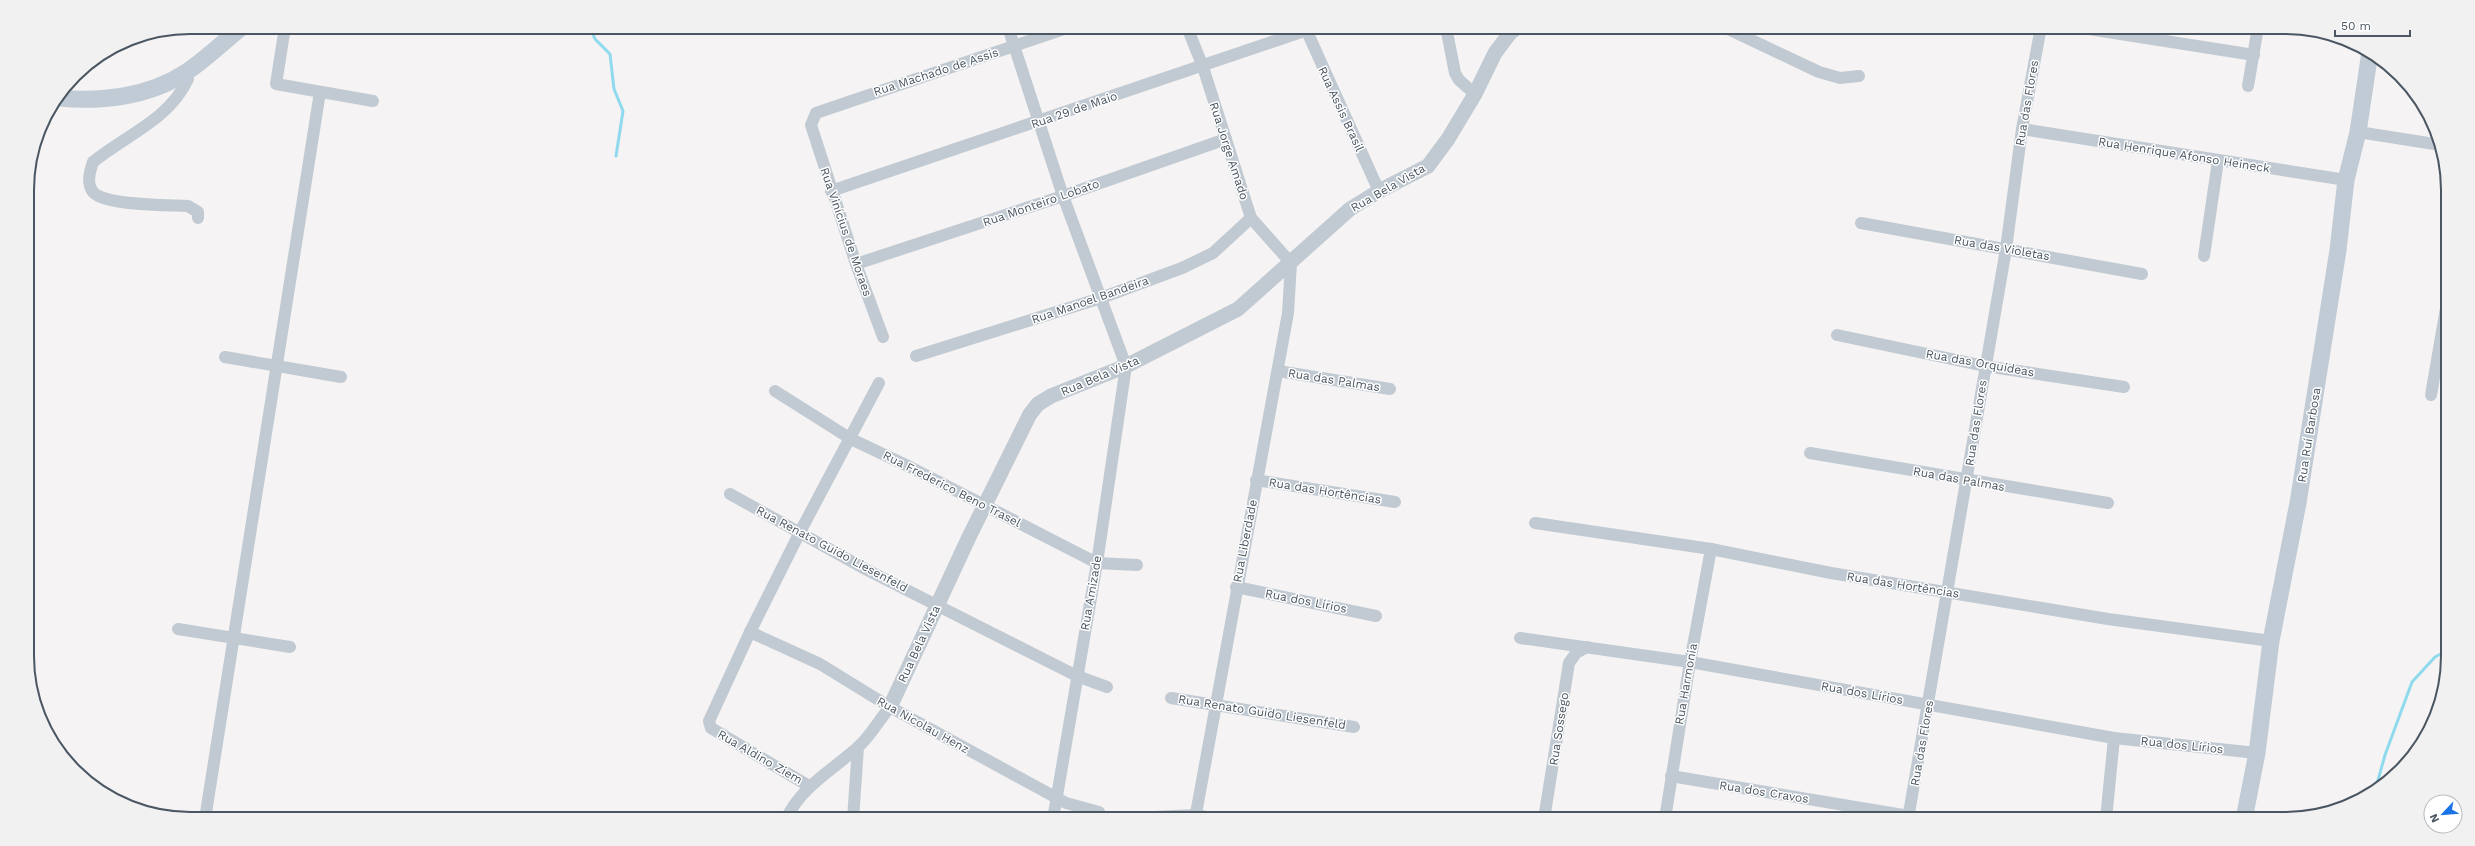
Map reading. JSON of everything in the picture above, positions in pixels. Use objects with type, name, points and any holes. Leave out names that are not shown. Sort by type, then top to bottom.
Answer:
[{"type":"main road","points":[[63,98],[77,100],[128,96],[155,88],[185,73],[233,34]]},
{"type":"main road","name":"Rua Ruí Barbosa","points":[[2245,812],[2257,753],[2271,642],[2298,503],[2338,250],[2346,180],[2358,132],[2369,58]]},
{"type":"street","points":[[284,34],[276,84],[373,102]]},
{"type":"street","points":[[1010,34],[1037,122],[1062,196],[1126,366]]},
{"type":"street","name":"Rua Machado de Assis","points":[[810,125],[816,114],[824,109],[1050,34]]},
{"type":"street","name":"Rua Jorge Amado","points":[[1190,34],[1203,66],[1251,218],[1291,263]]},
{"type":"street","name":"Rua 29 de Maio","points":[[831,191],[1203,66],[1292,34]]},
{"type":"street","name":"Rua Assis Brasil","points":[[1312,34],[1379,191]]},
{"type":"street","points":[[1447,34],[1455,73],[1459,80],[1476,94]]},
{"type":"street","name":"Rua Bela Vista","points":[[789,812],[791,807],[809,786],[858,747],[890,707],[937,604],[985,505],[1038,404],[1050,396],[1126,366],[1238,309],[1350,209],[1379,191],[1428,166],[1448,139],[1476,94],[1495,53],[1509,34]]},
{"type":"street","points":[[1739,34],[1819,72],[1840,78],[1859,76]]},
{"type":"street","name":"Rua das Flores","points":[[1909,812],[2006,249],[2022,129],[2040,34]]},
{"type":"street","points":[[2120,34],[2254,55]]},
{"type":"street","points":[[2248,86],[2257,34]]},
{"type":"street","points":[[185,73],[188,79],[183,90],[162,115],[93,162],[89,173],[90,185],[93,192],[100,197],[138,204],[188,206],[195,208],[198,212],[198,218]]},
{"type":"street","points":[[206,812],[278,366],[320,92]]},
{"type":"street","name":"Rua Vinícius de Moraes","points":[[810,125],[856,264],[883,337]]},
{"type":"street","name":"Rua Henrique Afonso Heineck","points":[[2022,129],[2346,180]]},
{"type":"street","points":[[2358,132],[2434,144]]},
{"type":"street","name":"Rua Monteiro Lobato","points":[[856,264],[1062,196],[1226,139]]},
{"type":"street","points":[[2204,256],[2218,161]]},
{"type":"street","name":"Rua Manoel Bandeira","points":[[916,356],[1101,298],[1182,268],[1213,253],[1251,218]]},
{"type":"street","name":"Rua das Violetas","points":[[1861,223],[2142,274]]},
{"type":"street","name":"Rua Liberdade","points":[[1196,812],[1236,587],[1288,314],[1291,263]]},
{"type":"street","name":"Rua das Orquídeas","points":[[1837,335],[1985,366],[2124,387]]},
{"type":"street","points":[[2431,395],[2441,337]]},
{"type":"street","points":[[225,357],[341,378]]},
{"type":"street","name":"Rua Amizade","points":[[1054,812],[1097,564],[1126,366]]},
{"type":"street","name":"Rua das Palmas","points":[[1278,371],[1390,389]]},
{"type":"street","points":[[750,632],[800,532],[880,383]]},
{"type":"street","name":"Rua Frederico Beno Trasel","points":[[775,391],[851,439],[985,505],[1097,564],[1137,565]]},
{"type":"street","name":"Rua das Palmas","points":[[1810,453],[2108,503]]},
{"type":"street","name":"Rua das Hortências","points":[[1256,480],[1395,502]]},
{"type":"street","name":"Rua Renato Guido Liesenfeld","points":[[730,494],[867,570],[1077,676],[1107,687]]},
{"type":"street","name":"Rua das Hortências","points":[[1535,523],[1711,549],[1830,573],[2108,619],[2271,642]]},
{"type":"street","name":"Rua Harmonia","points":[[1666,812],[1690,662],[1711,549]]},
{"type":"street","name":"Rua dos Lírios","points":[[1236,587],[1376,616]]},
{"type":"street","points":[[178,629],[290,647]]},
{"type":"street","name":"Rua Nicolau Henz","points":[[750,632],[820,664],[890,707],[1057,798],[1099,812]]},
{"type":"street","name":"Rua Aldino Ziem","points":[[750,632],[711,713],[709,721],[711,728],[809,786]]},
{"type":"street","name":"Rua dos Lírios","points":[[1520,638],[1587,646],[1690,662],[2114,738],[2257,753]]},
{"type":"street","name":"Rua Sossego","points":[[1545,812],[1569,663],[1576,653],[1587,646]]},
{"type":"street","name":"Rua Renato Guido Liesenfeld","points":[[1171,698],[1354,727]]},
{"type":"street","points":[[2107,812],[2114,738]]},
{"type":"street","points":[[853,812],[858,747]]},
{"type":"street","name":"Rua dos Cravos","points":[[1671,776],[1879,812]]},
{"type":"waterway","points":[[593,34],[595,39],[610,54],[614,89],[623,111],[616,156]]},
{"type":"waterway","points":[[2378,782],[2385,755],[2412,682],[2435,657],[2441,654]]}]
